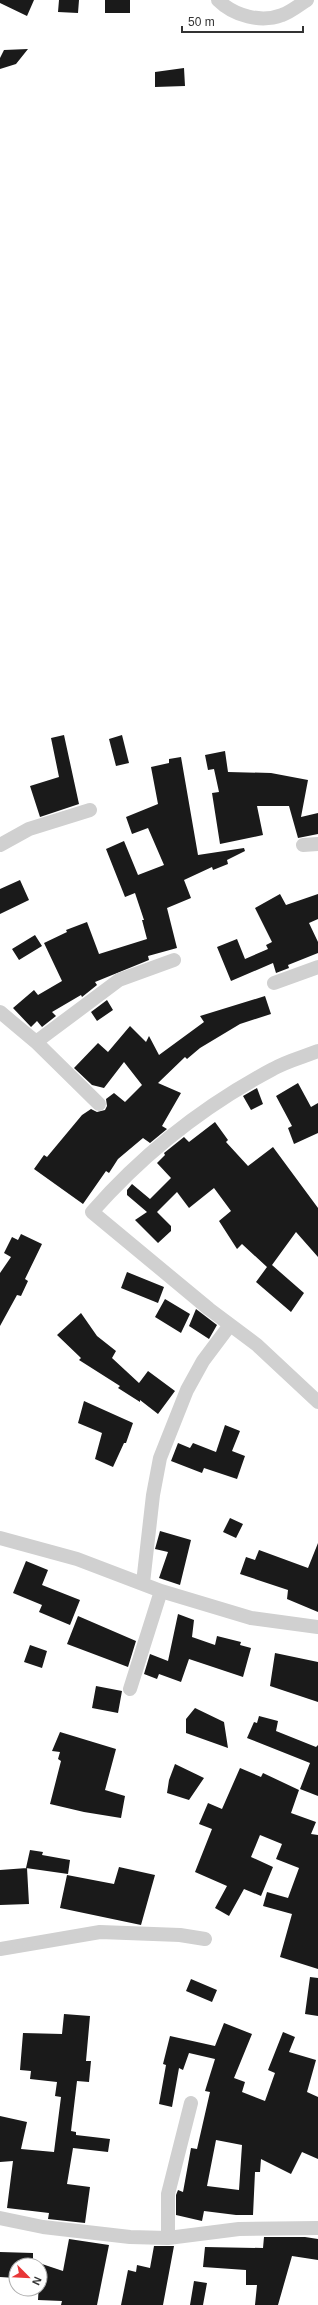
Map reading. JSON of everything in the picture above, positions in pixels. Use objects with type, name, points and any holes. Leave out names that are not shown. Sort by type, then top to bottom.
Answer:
[{"type":"street","points":[[218,0],[234,12],[248,17],[268,18],[283,15],[307,0]]},
{"type":"street","points":[[0,845],[29,829],[90,810]]},
{"type":"street","points":[[303,845],[318,844]]},
{"type":"street","points":[[36,1042],[119,980],[174,960]]},
{"type":"street","points":[[274,982],[318,967]]},
{"type":"street","points":[[0,1012],[36,1042],[99,1104]]},
{"type":"street","points":[[318,1051],[274,1068],[239,1088],[171,1136],[92,1212],[230,1325],[257,1345],[318,1402]]},
{"type":"street","points":[[143,1583],[153,1495],[160,1458],[187,1390],[203,1361],[230,1325]]},
{"type":"street","points":[[0,1538],[77,1559],[162,1591],[251,1618],[318,1627]]},
{"type":"street","points":[[130,1689],[162,1591]]},
{"type":"street","points":[[0,1950],[100,1932],[180,1935],[206,1939]]},
{"type":"street","points":[[168,2238],[168,2194],[191,2103]]},
{"type":"street","points":[[0,2218],[67,2230],[130,2237],[168,2238],[239,2229],[318,2228]]},
{"type":"building","points":[[0,0],[34,0],[27,16],[0,3]]},
{"type":"building","points":[[59,0],[79,0],[78,13],[58,12]]},
{"type":"building","points":[[105,0],[130,0],[130,13],[105,13]]},
{"type":"building","points":[[28,49],[16,64],[0,69],[0,58],[4,50]]},
{"type":"building","points":[[184,68],[185,86],[155,87],[155,72]]},
{"type":"building","points":[[64,735],[79,804],[40,817],[30,786],[59,777],[51,738]]},
{"type":"building","points":[[122,735],[129,763],[116,766],[109,739]]},
{"type":"building","points":[[225,751],[228,772],[271,773],[308,780],[301,817],[318,813],[318,834],[298,838],[289,806],[257,806],[263,835],[220,844],[212,793],[219,792],[214,769],[208,770],[205,755]]},
{"type":"building","points":[[181,757],[198,855],[244,848],[245,851],[227,860],[228,864],[213,870],[212,867],[184,880],[191,898],[167,908],[177,948],[148,956],[149,960],[95,982],[97,985],[82,997],[81,995],[52,1012],[56,1016],[42,1027],[37,1021],[31,1027],[13,1008],[34,990],[38,995],[62,981],[44,943],[67,932],[66,930],[87,922],[99,954],[147,939],[142,920],[144,920],[135,893],[125,897],[106,849],[124,841],[138,875],[164,865],[148,828],[132,834],[126,817],[158,804],[151,767],[169,763],[169,759]]},
{"type":"building","points":[[20,880],[29,900],[0,914],[0,889]]},
{"type":"building","points":[[280,894],[286,905],[318,894],[318,919],[309,923],[318,942],[318,953],[288,965],[289,968],[276,973],[273,963],[231,981],[217,947],[237,939],[245,959],[268,949],[266,945],[272,942],[255,908]]},
{"type":"building","points":[[35,935],[42,946],[19,960],[12,949]]},
{"type":"building","points":[[265,996],[271,1014],[240,1024],[200,1048],[187,1059],[185,1057],[158,1083],[181,1093],[162,1126],[167,1129],[150,1143],[143,1138],[118,1159],[109,1173],[106,1171],[83,1204],[34,1169],[44,1155],[47,1157],[82,1115],[91,1109],[97,1112],[105,1110],[107,1106],[106,1099],[114,1093],[125,1102],[142,1085],[124,1062],[104,1088],[92,1085],[74,1068],[98,1043],[108,1052],[130,1026],[146,1042],[149,1036],[159,1055],[204,1022],[200,1016]]},
{"type":"building","points":[[107,1000],[113,1010],[97,1021],[91,1012]]},
{"type":"building","points":[[298,1083],[311,1107],[318,1103],[318,1133],[294,1144],[288,1128],[292,1126],[276,1096]]},
{"type":"building","points":[[257,1088],[263,1104],[251,1110],[243,1096]]},
{"type":"building","points":[[215,1122],[228,1140],[226,1142],[248,1166],[273,1147],[318,1208],[318,1257],[296,1232],[272,1265],[304,1293],[291,1312],[256,1282],[267,1267],[242,1244],[237,1249],[219,1221],[231,1211],[214,1188],[189,1208],[177,1192],[157,1212],[171,1226],[171,1231],[158,1243],[135,1220],[147,1212],[127,1195],[127,1190],[132,1184],[150,1199],[171,1178],[157,1163],[165,1155],[164,1153],[184,1137],[189,1142]]},
{"type":"building","points":[[21,1234],[42,1244],[25,1279],[28,1281],[21,1296],[17,1295],[0,1326],[0,1273],[11,1257],[4,1253],[12,1237],[18,1240]]},
{"type":"building","points":[[127,1272],[164,1287],[158,1303],[121,1288]]},
{"type":"building","points":[[165,1299],[190,1314],[181,1333],[155,1317]]},
{"type":"building","points":[[196,1309],[217,1325],[209,1339],[189,1326]]},
{"type":"building","points":[[81,1313],[97,1336],[116,1351],[112,1358],[139,1383],[148,1371],[175,1391],[158,1414],[140,1400],[140,1402],[118,1388],[120,1386],[79,1360],[81,1358],[57,1335]]},
{"type":"building","points":[[84,1401],[133,1423],[126,1443],[124,1443],[113,1467],[95,1459],[102,1433],[78,1423]]},
{"type":"building","points":[[225,1425],[240,1431],[232,1451],[245,1456],[237,1479],[204,1468],[202,1473],[171,1461],[178,1443],[190,1448],[193,1443],[216,1452]]},
{"type":"building","points":[[230,1518],[243,1524],[236,1538],[223,1532]]},
{"type":"building","points":[[160,1531],[191,1540],[180,1585],[159,1578],[168,1552],[155,1549]]},
{"type":"building","points":[[318,1543],[318,1612],[287,1599],[288,1590],[240,1574],[246,1557],[255,1560],[259,1550],[308,1568]]},
{"type":"building","points":[[26,1561],[48,1570],[42,1585],[80,1600],[70,1625],[39,1612],[42,1605],[13,1593]]},
{"type":"building","points":[[178,1614],[194,1620],[192,1637],[215,1645],[217,1636],[241,1642],[240,1645],[251,1648],[243,1677],[189,1659],[181,1682],[159,1674],[157,1679],[144,1674],[150,1654],[168,1661]]},
{"type":"building","points":[[78,1616],[136,1641],[128,1667],[67,1644]]},
{"type":"building","points":[[30,1645],[47,1651],[42,1668],[24,1662]]},
{"type":"building","points":[[275,1653],[318,1662],[318,1702],[270,1686]]},
{"type":"building","points":[[96,1686],[122,1691],[118,1713],[92,1708]]},
{"type":"building","points":[[195,1708],[224,1722],[228,1748],[186,1733],[186,1719]]},
{"type":"building","points":[[259,1716],[278,1721],[276,1731],[316,1747],[318,1745],[318,1796],[300,1789],[310,1763],[247,1738],[254,1722],[257,1723]]},
{"type":"building","points":[[60,1732],[116,1749],[105,1790],[125,1796],[121,1818],[84,1812],[50,1804],[61,1761],[58,1759],[60,1752],[52,1751]]},
{"type":"building","points":[[175,1764],[204,1778],[189,1800],[167,1793],[169,1780]]},
{"type":"building","points":[[240,1768],[261,1777],[263,1773],[299,1790],[291,1813],[316,1822],[311,1834],[318,1835],[318,1969],[280,1957],[292,1914],[263,1906],[267,1892],[288,1898],[299,1868],[276,1859],[282,1844],[260,1835],[251,1857],[273,1867],[261,1896],[244,1889],[229,1916],[215,1908],[227,1886],[195,1872],[212,1829],[199,1824],[208,1803],[222,1809]]},
{"type":"building","points":[[30,1850],[43,1852],[42,1855],[70,1860],[68,1874],[26,1868]]},
{"type":"building","points":[[119,1867],[155,1875],[141,1925],[60,1908],[67,1875],[114,1884]]},
{"type":"building","points":[[27,1868],[29,1904],[0,1905],[0,1870]]},
{"type":"building","points":[[310,1977],[318,1978],[318,2016],[305,2014]]},
{"type":"building","points":[[191,1979],[217,1990],[212,2002],[186,1991]]},
{"type":"building","points":[[64,2014],[90,2016],[86,2061],[91,2061],[89,2082],[77,2081],[71,2131],[76,2132],[76,2135],[110,2139],[108,2152],[73,2148],[67,2184],[90,2187],[85,2223],[48,2219],[49,2213],[7,2208],[13,2161],[0,2162],[0,2116],[27,2122],[21,2149],[54,2152],[61,2097],[55,2096],[57,2082],[30,2079],[31,2071],[20,2070],[23,2033],[62,2034]]},
{"type":"building","points":[[224,2023],[252,2034],[234,2078],[245,2082],[242,2092],[265,2101],[275,2073],[268,2070],[283,2032],[295,2037],[289,2052],[316,2060],[307,2092],[318,2097],[318,2159],[302,2152],[291,2174],[261,2159],[260,2172],[255,2172],[253,2215],[236,2215],[204,2211],[202,2221],[176,2215],[176,2195],[178,2190],[183,2192],[191,2148],[197,2149],[210,2092],[205,2091],[215,2059],[189,2053],[183,2070],[179,2068],[172,2107],[159,2104],[166,2065],[163,2064],[170,2036],[215,2046]],"holes":[[[216,2140],[242,2145],[239,2190],[207,2186]]]},
{"type":"building","points":[[264,2237],[305,2237],[318,2239],[318,2260],[292,2256],[278,2305],[255,2305],[257,2285],[246,2285],[246,2270],[203,2267],[205,2247],[263,2248]]},
{"type":"building","points":[[69,2239],[109,2245],[97,2305],[61,2305],[62,2301],[38,2300],[38,2297],[48,2297],[48,2266],[63,2271]]},
{"type":"building","points":[[154,2246],[174,2246],[163,2305],[121,2305],[128,2270],[136,2272],[137,2265],[150,2268]]},
{"type":"building","points":[[0,2252],[33,2253],[33,2257],[8,2257],[8,2278],[0,2277]]},
{"type":"building","points":[[194,2281],[207,2283],[203,2305],[190,2305]]}]
